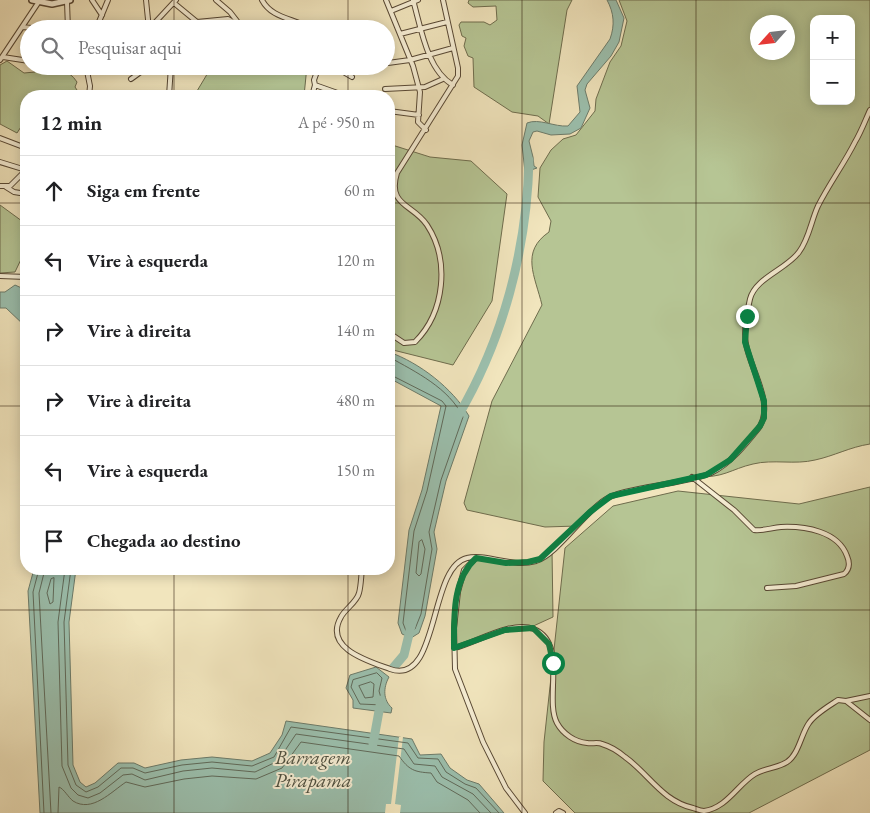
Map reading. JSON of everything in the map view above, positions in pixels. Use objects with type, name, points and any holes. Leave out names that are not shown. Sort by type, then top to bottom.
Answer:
[{"type":"street","points":[[92,0],[102,15]]},
{"type":"street","points":[[100,20],[108,0]]},
{"type":"street","points":[[146,0],[148,20]]},
{"type":"street","points":[[216,0],[236,20]]},
{"type":"street","points":[[262,0],[279,16],[289,20]]},
{"type":"street","points":[[386,0],[395,20]]},
{"type":"street","points":[[391,11],[418,0]]},
{"type":"street","points":[[395,336],[408,344],[412,344],[421,336],[435,312],[441,272],[438,248],[426,224],[419,216],[404,206],[396,192],[395,180],[459,73],[443,0]]},
{"type":"street","points":[[26,20],[35,1],[68,1],[68,20]]},
{"type":"street","points":[[157,20],[175,1],[195,20]]},
{"type":"street","points":[[413,1],[430,54],[443,79],[453,85]]},
{"type":"street","points":[[215,20],[228,20]]},
{"type":"street","points":[[395,21],[410,60],[418,88],[420,101],[419,125],[426,130]]},
{"type":"street","points":[[400,34],[447,22]]},
{"type":"street","points":[[20,31],[1,58],[20,60]]},
{"type":"street","points":[[395,63],[453,48]]},
{"type":"street","points":[[87,75],[90,90]]},
{"type":"street","points":[[131,79],[137,75]]},
{"type":"street","points":[[169,90],[170,75]]},
{"type":"street","points":[[314,90],[316,75]]},
{"type":"street","points":[[385,90],[432,86],[443,79]]},
{"type":"street","points":[[315,85],[329,90]]},
{"type":"street","points":[[361,575],[358,596],[338,621],[338,638],[346,650],[356,656],[390,669],[399,670],[412,666],[420,656],[432,628],[442,589],[453,566],[467,558],[506,563],[536,561],[547,555],[590,512],[611,496],[706,475],[721,467],[760,426],[764,418],[764,401],[745,342],[751,296],[760,285],[784,268],[802,249],[824,194],[856,142],[870,110]]},
{"type":"street","points":[[395,112],[419,114]]},
{"type":"street","points":[[0,138],[20,146]]},
{"type":"street","points":[[0,162],[20,168]]},
{"type":"street","points":[[6,187],[13,184],[20,176]]},
{"type":"street","points":[[0,186],[20,193]]},
{"type":"street","points":[[0,276],[20,277]]},
{"type":"street","points":[[692,477],[734,510],[754,530],[780,527],[817,531],[839,541],[842,545],[849,562],[848,571],[844,574],[796,586],[767,588]]},
{"type":"street","points":[[476,558],[464,570],[458,592],[454,648],[455,669],[476,726],[506,788],[525,813]]},
{"type":"street","points":[[454,648],[505,630],[530,628],[539,632],[549,644],[553,663],[553,704],[556,722],[565,735],[586,743],[602,744],[625,757],[666,798],[704,811],[724,802],[756,774],[787,762],[796,753],[801,735],[810,721],[838,700],[846,702],[870,720]]},
{"type":"street","points":[[846,702],[870,696]]},
{"type":"street","points":[[556,813],[559,811],[563,813]]},
{"type":"shaded area","points":[[469,0],[572,0],[567,10],[549,124],[538,116],[512,112],[474,87],[473,58],[468,56],[464,46],[466,38],[462,36],[459,25],[461,22],[484,22],[490,25],[497,20],[496,6],[473,7],[468,3]]},
{"type":"shaded area","points":[[619,0],[870,0],[870,444],[815,460],[761,463],[745,466],[720,475],[697,476],[611,496],[577,526],[545,527],[467,510],[464,503],[492,401],[542,305],[533,274],[532,256],[540,240],[549,232],[551,221],[538,197],[540,168],[551,150],[563,139],[576,135],[595,111],[596,99],[610,62],[621,46],[627,21]]},
{"type":"shaded area","points":[[7,61],[20,70],[20,75],[71,75],[77,82],[75,87],[77,90],[20,90],[20,128],[17,133],[0,124],[0,65]]},
{"type":"shaded area","points":[[207,75],[306,75],[305,90],[198,90]]},
{"type":"shaded area","points":[[395,146],[430,157],[471,161],[507,194],[492,301],[453,365],[395,350]]},
{"type":"shaded area","points":[[0,205],[20,220],[20,262],[15,272],[0,273]]},
{"type":"shaded area","points":[[870,487],[870,750],[749,813],[575,813],[543,781],[544,742],[565,548],[613,506],[678,491],[799,504]]},
{"type":"shaded area","points":[[552,550],[553,617],[529,628],[505,629],[455,648],[459,592],[471,558],[518,564],[536,562]]},
{"type":"water","points":[[607,0],[616,0],[624,18],[619,42],[611,56],[587,84],[585,90],[590,108],[581,128],[570,134],[551,135],[537,131],[533,132],[529,141],[534,166],[537,168],[525,172],[522,145],[527,123],[542,122],[568,126],[580,112],[577,86],[612,34],[613,19]]},
{"type":"water","points":[[15,285],[20,287],[20,321],[6,308],[0,308],[0,292],[5,292]]},
{"type":"water","points":[[395,354],[423,370],[444,386],[469,416],[446,481],[434,532],[437,549],[425,616],[419,633],[411,638],[402,634],[398,623],[409,530],[422,490],[441,406],[395,381]]},
{"type":"water","name":"Barragem Pirapama","points":[[32,575],[75,575],[69,622],[73,765],[80,782],[86,787],[95,783],[118,763],[134,763],[145,768],[181,760],[212,757],[252,761],[270,753],[282,735],[286,721],[412,739],[420,755],[441,754],[450,768],[467,780],[479,784],[504,813],[40,813],[28,591]]},
{"type":"water","points":[[376,667],[389,677],[385,694],[392,708],[391,713],[353,708],[353,700],[346,688],[350,675]]},
{"type":"pier","points":[[399,737],[403,737],[395,804],[401,805],[400,813],[385,813],[386,804],[391,804]]},
{"type":"waterway","points":[[458,416],[488,356],[510,293],[523,227],[529,160]]},
{"type":"waterway","points":[[393,668],[404,655],[411,626]]},
{"type":"waterway","points":[[373,744],[381,700]]},
{"type":"route","points":[[553,663],[549,644],[533,628],[505,630],[485,636],[469,645],[454,648],[455,614],[464,570],[476,558],[506,563],[536,561],[547,555],[590,512],[611,496],[706,475],[730,460],[760,426],[764,418],[764,401],[745,342],[747,316]]}]
